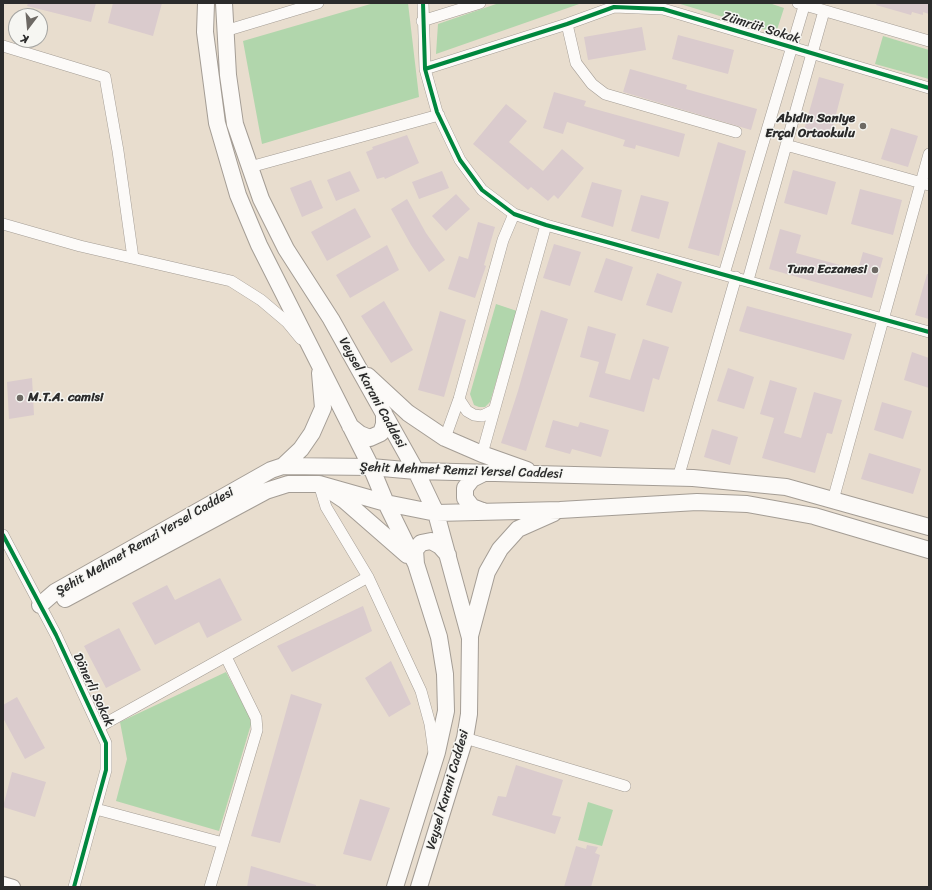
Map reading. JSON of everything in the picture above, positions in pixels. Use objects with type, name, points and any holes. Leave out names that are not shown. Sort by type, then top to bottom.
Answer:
[{"type":"main road","name":"Veysel Karani Caddesi","points":[[206,3],[205,32],[217,123],[238,195],[259,245],[371,466],[386,503],[416,564],[439,637],[445,674],[446,711],[435,759],[395,887]]},
{"type":"main road","name":"Veysel Karani Caddesi","points":[[224,3],[228,75],[236,124],[261,199],[286,249],[331,319],[384,412],[416,471],[436,513],[470,638],[468,714],[465,738],[419,887]]},
{"type":"main road","points":[[283,466],[302,449],[312,433],[323,408],[322,384],[317,358]]},
{"type":"main road","points":[[356,364],[408,412],[445,438],[482,454],[538,474]]},
{"type":"main road","points":[[350,426],[360,434],[370,438],[381,433],[384,424],[384,412]]},
{"type":"main road","name":"Şehit Mehmet Remzi Yersel Caddesi","points":[[40,605],[55,592],[271,470],[283,466],[371,466],[416,471],[482,474],[678,478],[786,487],[929,528]]},
{"type":"main road","points":[[482,474],[472,480],[466,488],[466,498],[472,507],[485,512]]},
{"type":"main road","name":"Şehit Mehmet Remzi Yersel Caddesi","points":[[40,605],[62,600],[266,491],[288,484],[319,484],[386,503],[436,513],[560,510],[697,502],[747,504],[814,516],[929,550]]},
{"type":"main road","points":[[319,484],[344,500],[416,564]]},
{"type":"main road","points":[[470,638],[488,572],[500,549],[518,529],[560,510]]},
{"type":"main road","points":[[416,564],[416,550],[422,543],[431,541],[440,546],[448,555]]},
{"type":"street","points":[[225,31],[318,3]]},
{"type":"street","points":[[423,3],[422,21],[426,69],[439,115],[460,160],[482,190],[514,214],[546,225],[748,280],[929,332]]},
{"type":"street","points":[[422,21],[480,3]]},
{"type":"street","points":[[724,274],[791,48],[802,4],[929,41]]},
{"type":"street","name":"Zümrüt Sokak","points":[[426,69],[567,24],[614,7],[663,9],[929,88]]},
{"type":"street","points":[[748,280],[824,11]]},
{"type":"street","points":[[567,24],[576,63],[592,84],[605,94],[736,132]]},
{"type":"street","points":[[3,46],[105,77],[118,151],[133,258]]},
{"type":"street","points":[[250,167],[439,115]]},
{"type":"street","points":[[786,145],[925,184]]},
{"type":"street","points":[[833,500],[884,319],[925,184],[929,154]]},
{"type":"street","points":[[445,438],[459,399],[503,240],[514,214]]},
{"type":"street","points":[[3,224],[80,246],[231,281],[261,300],[287,322],[317,358]]},
{"type":"street","points":[[482,454],[546,225]]},
{"type":"street","points":[[678,478],[736,277]]},
{"type":"street","points":[[459,399],[466,411],[474,415],[482,416],[494,410]]},
{"type":"street","points":[[319,484],[326,507],[368,577],[421,691],[430,724],[435,759]]},
{"type":"street","name":"Dönerli Sokak","points":[[3,535],[40,605],[106,743],[106,770],[74,887]]},
{"type":"street","points":[[99,727],[368,577]]},
{"type":"street","points":[[210,887],[257,730],[256,718],[226,657]]},
{"type":"street","points":[[465,738],[625,786]]},
{"type":"street","points":[[96,809],[224,843]]},
{"type":"street","points":[[3,884],[12,887]]},
{"type":"green space","points":[[374,3],[408,3],[419,97],[262,144],[243,41]]},
{"type":"green space","points":[[499,3],[582,3],[436,54],[438,24]]},
{"type":"green space","points":[[677,3],[769,3],[784,8],[776,33]]},
{"type":"green space","points":[[883,36],[929,50],[929,79],[875,64]]},
{"type":"green space","points":[[496,304],[517,311],[490,402],[485,407],[479,407],[474,405],[470,394]]},
{"type":"green space","points":[[226,672],[252,721],[219,831],[116,801],[127,759],[120,722]]},
{"type":"green space","points":[[588,802],[613,810],[602,846],[578,840]]},
{"type":"building","points":[[28,3],[96,3],[91,22],[48,11],[48,8],[35,8],[27,6]]},
{"type":"building","points":[[113,3],[162,3],[153,36],[108,23]]},
{"type":"building","points":[[877,3],[929,3],[929,14],[923,12],[923,15],[912,12],[911,15],[876,5]]},
{"type":"building","points":[[642,27],[646,50],[588,60],[584,37]]},
{"type":"building","points":[[678,35],[734,50],[728,74],[672,59]]},
{"type":"building","points":[[630,69],[687,85],[686,89],[757,109],[751,130],[623,92]]},
{"type":"building","points":[[819,77],[844,84],[830,137],[804,130]]},
{"type":"building","points":[[554,92],[586,101],[584,106],[685,134],[679,157],[636,145],[635,149],[623,146],[625,140],[567,122],[563,134],[543,128]]},
{"type":"building","points":[[506,104],[527,121],[509,142],[543,171],[562,149],[584,168],[558,199],[554,195],[548,201],[531,187],[528,190],[473,144]]},
{"type":"building","points":[[891,128],[918,136],[908,167],[881,159]]},
{"type":"building","points":[[407,135],[419,163],[385,179],[384,177],[377,179],[366,152],[373,149],[372,147]]},
{"type":"building","points":[[718,142],[746,151],[719,256],[688,248]]},
{"type":"building","points":[[793,170],[836,182],[827,215],[784,203]]},
{"type":"building","points":[[350,171],[360,191],[336,201],[327,180]]},
{"type":"building","points":[[442,171],[449,188],[419,199],[412,182]]},
{"type":"building","points":[[311,180],[323,208],[302,217],[290,188]]},
{"type":"building","points":[[592,182],[622,190],[613,227],[581,217]]},
{"type":"building","points":[[860,189],[902,200],[893,235],[851,224]]},
{"type":"building","points":[[456,194],[470,209],[446,231],[432,216]]},
{"type":"building","points":[[641,195],[669,202],[659,239],[631,231]]},
{"type":"building","points":[[407,199],[426,233],[445,260],[429,272],[411,245],[391,209]]},
{"type":"building","points":[[355,208],[371,237],[327,261],[311,232]]},
{"type":"building","points":[[478,222],[495,227],[484,265],[486,266],[475,298],[448,289],[459,256],[468,259]]},
{"type":"building","points":[[780,229],[801,235],[796,253],[858,270],[863,252],[883,258],[872,298],[769,269]]},
{"type":"building","points":[[554,244],[581,252],[570,286],[543,278]]},
{"type":"building","points":[[387,245],[399,270],[350,298],[336,275]]},
{"type":"building","points":[[606,258],[633,267],[622,301],[594,292]]},
{"type":"building","points":[[657,273],[682,282],[672,313],[646,305]]},
{"type":"building","points":[[927,274],[929,274],[929,319],[915,315]]},
{"type":"building","points":[[384,301],[413,350],[391,363],[361,316]]},
{"type":"building","points":[[747,306],[852,334],[844,360],[739,331]]},
{"type":"building","points":[[541,310],[568,319],[526,451],[501,443],[518,391]]},
{"type":"building","points":[[440,311],[466,320],[444,397],[418,390]]},
{"type":"building","points":[[588,326],[616,334],[605,373],[630,380],[643,339],[669,347],[659,380],[653,378],[644,412],[589,397],[599,362],[580,357]]},
{"type":"building","points":[[912,352],[929,358],[929,388],[904,380]]},
{"type":"building","points":[[728,368],[754,377],[744,409],[717,401]]},
{"type":"building","name":"M.T.A. camisi","points":[[32,378],[34,415],[9,419],[7,382]]},
{"type":"building","points":[[770,380],[797,388],[784,433],[801,438],[814,392],[842,400],[832,434],[827,433],[815,473],[762,458],[774,418],[760,414]]},
{"type":"building","points":[[882,402],[912,411],[903,439],[874,430]]},
{"type":"building","points":[[553,420],[578,427],[580,422],[609,430],[601,457],[572,449],[570,454],[545,447]]},
{"type":"building","points":[[712,429],[738,437],[730,465],[704,457]]},
{"type":"building","points":[[869,453],[921,469],[913,494],[861,479]]},
{"type":"building","points":[[220,578],[242,620],[207,638],[199,622],[155,645],[132,603],[167,585],[175,600]]},
{"type":"building","points":[[363,606],[372,631],[292,672],[277,646]]},
{"type":"building","points":[[119,628],[141,670],[106,688],[84,646]]},
{"type":"building","points":[[391,661],[411,704],[389,717],[365,678]]},
{"type":"building","points":[[291,694],[322,704],[280,843],[251,836]]},
{"type":"building","points":[[17,697],[45,748],[25,759],[3,718],[3,705]]},
{"type":"building","points":[[516,765],[563,780],[552,815],[561,817],[555,834],[492,815],[498,796],[506,797]]},
{"type":"building","points":[[12,772],[46,782],[35,817],[3,807]]},
{"type":"building","points":[[360,799],[390,808],[371,861],[343,854]]},
{"type":"building","points":[[587,845],[598,847],[595,853],[600,855],[591,887],[564,887],[576,846],[586,849]]},
{"type":"building","points":[[251,866],[316,885],[316,887],[247,887]]},
{"type":"cycle path","points":[[423,3],[425,69],[437,112],[460,160],[482,190],[514,214],[546,225],[929,332]]},
{"type":"cycle path","points":[[425,69],[567,24],[614,7],[663,9],[929,88]]},
{"type":"cycle path","points":[[3,535],[56,635],[106,743],[106,770],[74,887]]},
{"type":"place","name":"Abidin Saniye Erçal Ortaokulu","points":[[863,126]]},
{"type":"place","name":"Tuna Eczanesi","points":[[875,270]]},
{"type":"place","name":"M.T.A. camisi","points":[[20,398]]}]
